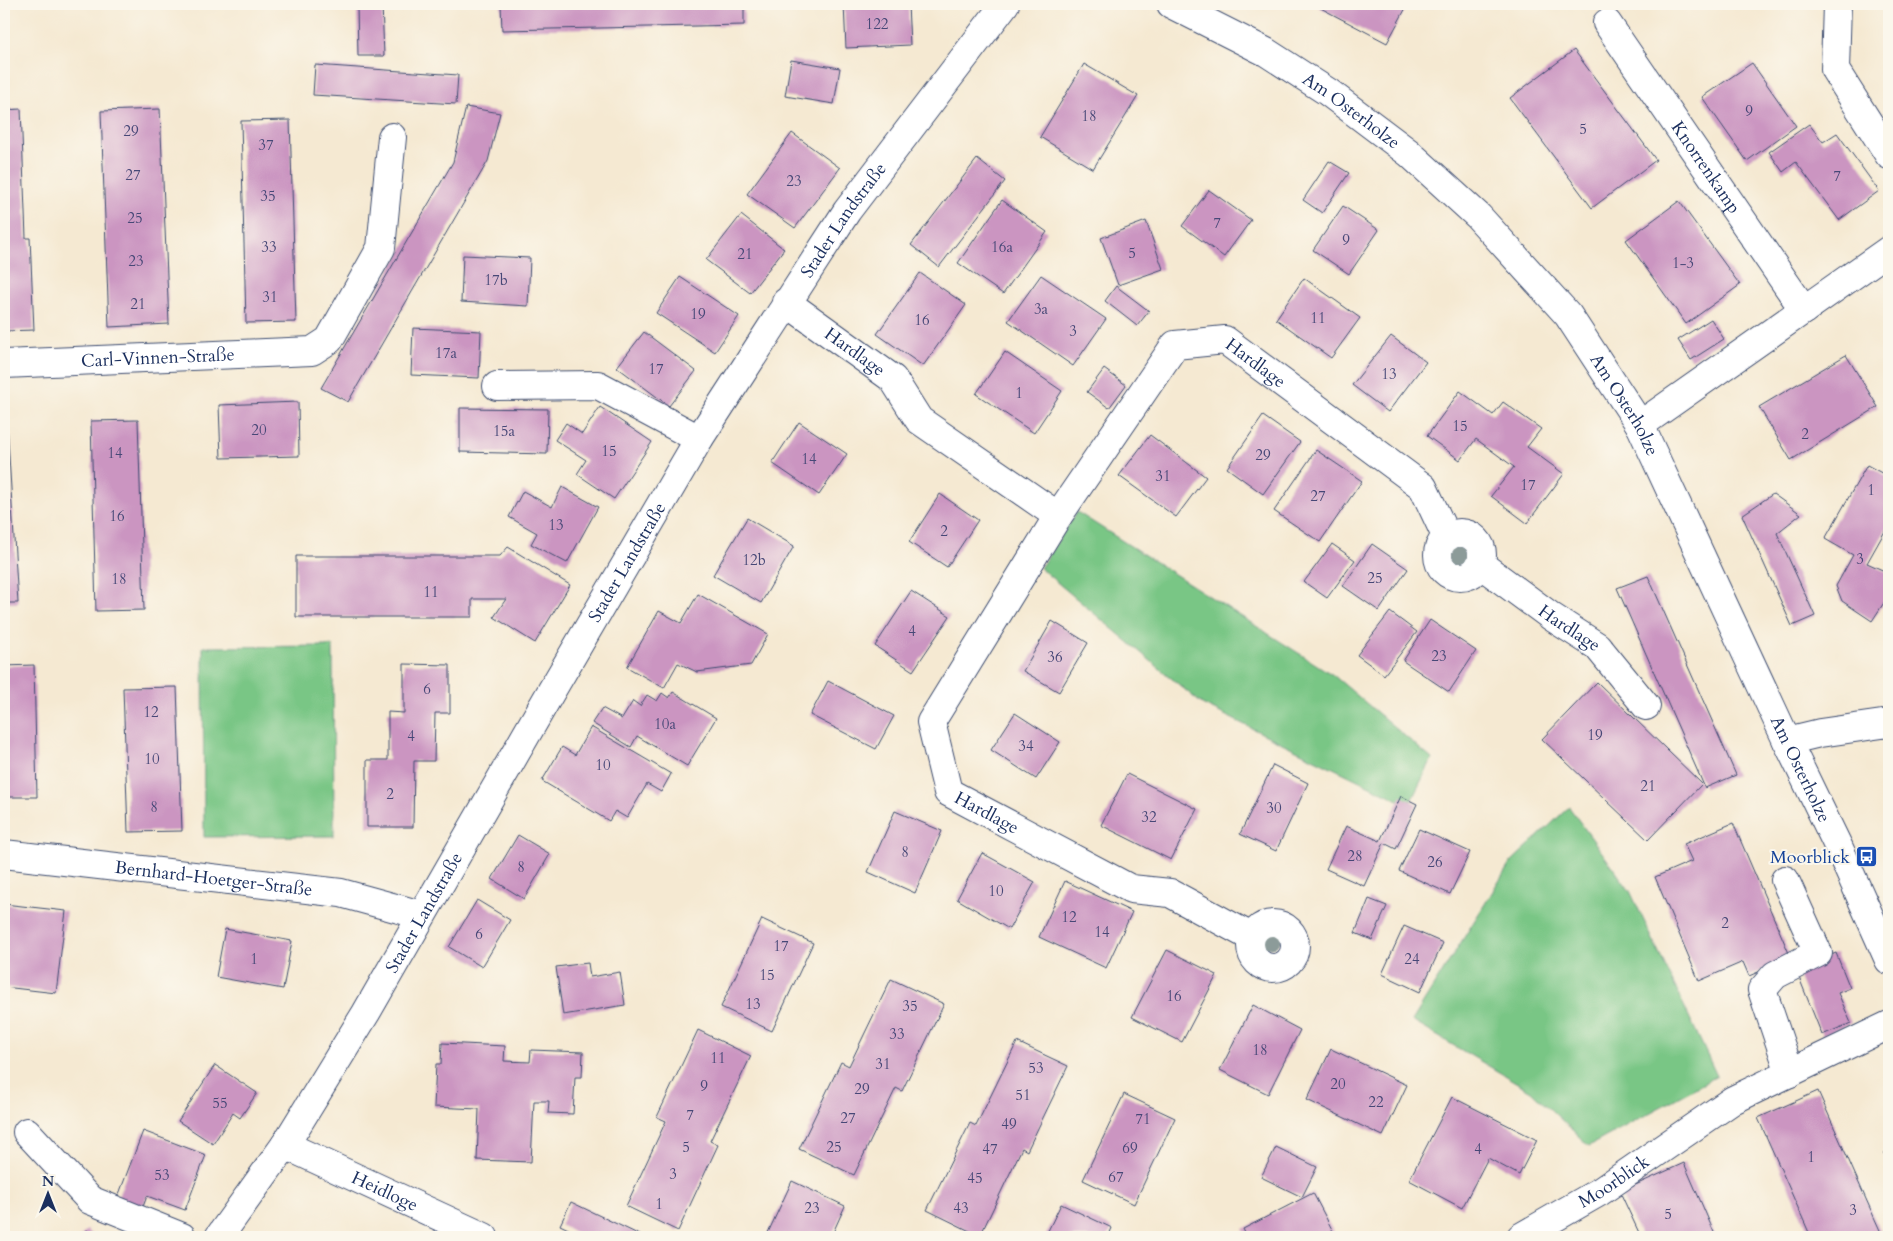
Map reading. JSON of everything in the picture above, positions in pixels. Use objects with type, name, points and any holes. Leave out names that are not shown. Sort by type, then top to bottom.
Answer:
[{"type":"street","name":"Stader Landstraße","points":[[219,1237],[285,1145],[366,1013],[421,915],[699,439],[786,302],[847,211],[1004,4]]},
{"type":"street","name":"Am Osterholze","points":[[1171,4],[1266,52],[1328,92],[1409,154],[1478,216],[1568,315],[1640,425],[1838,846],[1889,960]]},
{"type":"street","points":[[1837,4],[1835,70],[1889,155]]},
{"type":"street","name":"Knorrenkamp","points":[[1607,23],[1804,310]]},
{"type":"street","name":"Carl-Vinnen-Straße","points":[[4,364],[312,351],[329,340],[381,248],[392,136]]},
{"type":"street","points":[[1640,425],[1889,250]]},
{"type":"street","name":"Hardlage","points":[[786,302],[893,379],[919,420],[1058,516]]},
{"type":"street","name":"Hardlage","points":[[1253,938],[1170,893],[1131,889],[948,792],[931,722],[1058,516],[1175,345],[1225,340],[1423,488],[1446,538],[1462,534],[1473,538],[1480,547],[1480,564],[1552,617],[1596,646],[1646,706]]},
{"type":"street","points":[[497,386],[598,385],[699,439]]},
{"type":"street","points":[[1787,741],[1820,733],[1889,723]]},
{"type":"street","name":"Bernhard-Hoetger-Straße","points":[[4,854],[341,893],[421,915]]},
{"type":"street","points":[[1785,880],[1818,953],[1775,975],[1762,990],[1790,1073]]},
{"type":"street","name":"Moorblick","points":[[1521,1237],[1601,1191],[1733,1100],[1889,1025]]},
{"type":"street","points":[[27,1132],[90,1200],[182,1237]]},
{"type":"street","name":"Heidloge","points":[[285,1145],[484,1237]]},
{"type":"green space","points":[[1077,512],[1333,675],[1432,759],[1409,805],[1202,704],[1040,568]]},
{"type":"green space","points":[[333,646],[334,836],[204,837],[203,647]]},
{"type":"green space","points":[[1569,807],[1630,891],[1717,1076],[1589,1146],[1531,1091],[1412,1021],[1511,862]]},
{"type":"building","points":[[357,4],[382,4],[384,56],[358,56]]},
{"type":"building","points":[[501,4],[744,4],[744,25],[502,30]]},
{"type":"building","points":[[844,4],[908,4],[910,45],[846,48]]},
{"type":"building","points":[[1313,4],[1408,4],[1387,43]]},
{"type":"building","points":[[1574,50],[1656,160],[1592,208],[1510,98]]},
{"type":"building","points":[[791,60],[840,68],[834,104],[785,96]]},
{"type":"building","points":[[1752,63],[1796,126],[1747,161],[1702,97]]},
{"type":"building","points":[[1084,64],[1138,96],[1093,169],[1040,137]]},
{"type":"building","points":[[315,65],[458,75],[456,104],[313,95]]},
{"type":"building","points":[[466,107],[500,113],[488,161],[348,402],[321,388],[453,162]]},
{"type":"building","points":[[21,109],[26,238],[30,238],[34,330],[4,331],[4,110]]},
{"type":"building","points":[[160,109],[169,324],[109,327],[101,111]]},
{"type":"building","points":[[290,120],[296,322],[246,323],[241,121]]},
{"type":"building","points":[[1809,124],[1823,142],[1837,133],[1879,191],[1839,220],[1796,162],[1783,172],[1769,152]]},
{"type":"building","points":[[792,133],[840,168],[795,228],[747,194]]},
{"type":"building","points":[[977,159],[1005,181],[939,267],[911,245]]},
{"type":"building","points":[[1329,161],[1349,173],[1322,213],[1303,200]]},
{"type":"building","points":[[1209,190],[1251,220],[1224,257],[1182,226]]},
{"type":"building","points":[[1002,200],[1047,232],[1003,294],[958,263]]},
{"type":"building","points":[[1679,201],[1740,285],[1686,324],[1626,240]]},
{"type":"building","points":[[1343,206],[1379,230],[1349,274],[1313,250]]},
{"type":"building","points":[[741,215],[784,249],[750,293],[706,260]]},
{"type":"building","points":[[1146,221],[1163,269],[1118,285],[1101,238]]},
{"type":"building","points":[[463,255],[530,258],[528,306],[461,302]]},
{"type":"building","points":[[920,273],[966,305],[923,366],[877,334]]},
{"type":"building","points":[[1041,275],[1106,319],[1073,366],[1008,321]]},
{"type":"building","points":[[680,277],[739,316],[715,352],[656,313]]},
{"type":"building","points":[[1304,278],[1360,318],[1331,358],[1276,319]]},
{"type":"building","points":[[1116,286],[1149,311],[1137,326],[1105,301]]},
{"type":"building","points":[[1711,319],[1724,339],[1691,360],[1678,340]]},
{"type":"building","points":[[413,328],[481,331],[479,378],[411,375]]},
{"type":"building","points":[[644,332],[696,371],[669,406],[617,367]]},
{"type":"building","points":[[1391,336],[1426,362],[1388,412],[1352,385]]},
{"type":"building","points":[[1005,352],[1062,391],[1034,433],[976,394]]},
{"type":"building","points":[[1846,355],[1878,407],[1791,460],[1759,407]]},
{"type":"building","points":[[1104,369],[1126,385],[1109,408],[1087,392]]},
{"type":"building","points":[[1460,391],[1493,415],[1503,402],[1541,429],[1527,447],[1564,474],[1527,523],[1491,496],[1514,467],[1476,439],[1460,460],[1427,436]]},
{"type":"building","points":[[298,402],[299,456],[221,458],[219,405]]},
{"type":"building","points":[[600,407],[652,442],[614,499],[577,474],[586,460],[555,440],[566,423],[582,434]]},
{"type":"building","points":[[460,408],[548,409],[547,454],[460,452]]},
{"type":"building","points":[[1263,416],[1300,442],[1263,494],[1227,468]]},
{"type":"building","points":[[138,420],[144,610],[96,611],[91,421]]},
{"type":"building","points":[[799,422],[847,454],[819,495],[772,463]]},
{"type":"building","points":[[4,423],[7,423],[18,603],[4,603]]},
{"type":"building","points":[[1150,435],[1206,477],[1176,517],[1119,476]]},
{"type":"building","points":[[1316,450],[1362,481],[1320,542],[1274,511]]},
{"type":"building","points":[[1867,465],[1889,477],[1889,524],[1867,563],[1889,573],[1889,595],[1872,621],[1842,601],[1836,586],[1853,555],[1825,539]]},
{"type":"building","points":[[562,487],[598,507],[567,563],[531,544],[537,533],[509,517],[523,491],[552,507]]},
{"type":"building","points":[[940,494],[978,520],[947,567],[909,542]]},
{"type":"building","points":[[1773,494],[1801,514],[1777,533],[1815,616],[1792,626],[1742,515]]},
{"type":"building","points":[[747,518],[794,546],[761,603],[713,575]]},
{"type":"building","points":[[1332,544],[1355,560],[1327,598],[1304,582]]},
{"type":"building","points":[[1372,544],[1408,569],[1379,611],[1343,586]]},
{"type":"building","points":[[508,547],[570,585],[535,643],[494,617],[506,599],[472,599],[472,617],[296,617],[296,556],[500,556]]},
{"type":"building","points":[[1648,576],[1736,775],[1705,788],[1617,588]]},
{"type":"building","points":[[911,591],[950,616],[913,671],[875,646]]},
{"type":"building","points":[[698,594],[768,634],[751,665],[697,672],[678,663],[664,688],[627,667],[659,611],[681,623]]},
{"type":"building","points":[[1390,612],[1417,632],[1384,675],[1357,655]]},
{"type":"building","points":[[1430,620],[1476,651],[1449,692],[1403,661]]},
{"type":"building","points":[[1052,621],[1088,643],[1059,692],[1023,671]]},
{"type":"building","points":[[404,664],[450,665],[450,713],[435,713],[434,761],[414,761],[413,827],[367,827],[367,760],[388,760],[388,712],[404,713]]},
{"type":"building","points":[[34,665],[37,797],[4,797],[4,666]]},
{"type":"building","points":[[828,681],[894,716],[876,749],[810,715]]},
{"type":"building","points":[[1597,682],[1702,784],[1648,840],[1542,739]]},
{"type":"building","points":[[177,687],[182,831],[128,832],[123,688]]},
{"type":"building","points":[[673,692],[716,718],[687,766],[637,736],[631,747],[592,723],[602,708],[622,719],[633,701],[640,706],[647,695],[657,701],[662,693],[669,698]]},
{"type":"building","points":[[1015,713],[1060,742],[1036,779],[991,750]]},
{"type":"building","points":[[591,727],[671,774],[661,792],[647,784],[627,818],[615,811],[609,821],[542,781],[562,747],[575,755]]},
{"type":"building","points":[[1273,765],[1308,783],[1276,851],[1240,834]]},
{"type":"building","points":[[1127,774],[1197,809],[1171,860],[1101,825]]},
{"type":"building","points":[[1401,796],[1417,804],[1396,849],[1384,843],[1364,886],[1326,869],[1346,826],[1380,841]]},
{"type":"building","points":[[895,811],[942,831],[915,893],[868,872]]},
{"type":"building","points":[[1733,823],[1791,958],[1749,976],[1743,962],[1699,981],[1655,877],[1692,861],[1684,844]]},
{"type":"building","points":[[1419,829],[1470,852],[1450,894],[1399,871]]},
{"type":"building","points":[[518,835],[550,854],[524,899],[492,879]]},
{"type":"building","points":[[982,853],[1035,882],[1009,929],[957,899]]},
{"type":"building","points":[[1065,881],[1132,912],[1106,968],[1039,937]]},
{"type":"building","points":[[1369,899],[1387,906],[1372,940],[1355,933]]},
{"type":"building","points":[[477,900],[510,920],[482,967],[449,947]]},
{"type":"building","points":[[4,904],[66,911],[56,993],[4,987]]},
{"type":"building","points":[[762,919],[813,943],[772,1031],[721,1007]]},
{"type":"building","points":[[1404,926],[1443,943],[1420,992],[1382,974]]},
{"type":"building","points":[[225,929],[292,941],[283,989],[216,977]]},
{"type":"building","points":[[1167,950],[1217,975],[1182,1042],[1132,1017]]},
{"type":"building","points":[[1836,953],[1850,988],[1838,993],[1851,1023],[1822,1035],[1796,970]]},
{"type":"building","points":[[588,963],[590,977],[620,972],[625,1005],[563,1015],[556,967]]},
{"type":"building","points":[[891,979],[944,1004],[902,1091],[896,1088],[854,1175],[799,1149],[841,1062],[849,1066]]},
{"type":"building","points":[[1253,1005],[1300,1030],[1268,1094],[1220,1070]]},
{"type":"building","points":[[698,1030],[751,1056],[710,1141],[718,1145],[678,1231],[626,1206],[666,1121],[657,1117]]},
{"type":"building","points":[[1017,1042],[1068,1066],[1027,1151],[1022,1148],[980,1236],[927,1210],[970,1123],[976,1126]]},
{"type":"building","points":[[442,1043],[505,1046],[504,1061],[530,1062],[531,1050],[583,1052],[582,1077],[575,1077],[573,1114],[548,1113],[549,1101],[534,1101],[531,1162],[477,1160],[479,1109],[434,1107],[436,1064],[441,1064]]},
{"type":"building","points":[[1331,1049],[1407,1085],[1383,1136],[1307,1100]]},
{"type":"building","points":[[215,1065],[257,1093],[240,1118],[233,1113],[213,1144],[178,1121]]},
{"type":"building","points":[[1818,1091],[1883,1237],[1811,1237],[1758,1118]]},
{"type":"building","points":[[1124,1094],[1175,1118],[1134,1204],[1083,1180]]},
{"type":"building","points":[[1452,1097],[1537,1140],[1519,1175],[1488,1158],[1462,1208],[1409,1180]]},
{"type":"building","points":[[143,1131],[206,1155],[185,1210],[147,1196],[141,1212],[116,1202]]},
{"type":"building","points":[[1276,1147],[1317,1167],[1302,1197],[1261,1177]]},
{"type":"building","points":[[1889,1151],[1889,1164],[1884,1153]]},
{"type":"building","points":[[1684,1163],[1716,1237],[1641,1237],[1620,1192]]},
{"type":"building","points":[[792,1181],[845,1206],[831,1237],[766,1237]]},
{"type":"building","points":[[1313,1193],[1336,1237],[1247,1237],[1243,1229]]},
{"type":"building","points":[[571,1202],[644,1237],[585,1237],[560,1225]]},
{"type":"building","points":[[1061,1204],[1112,1228],[1108,1237],[1045,1237]]},
{"type":"building","points":[[87,1230],[95,1237],[80,1237]]},
{"type":"place","name":"Moorblick","points":[[1866,857]]}]
